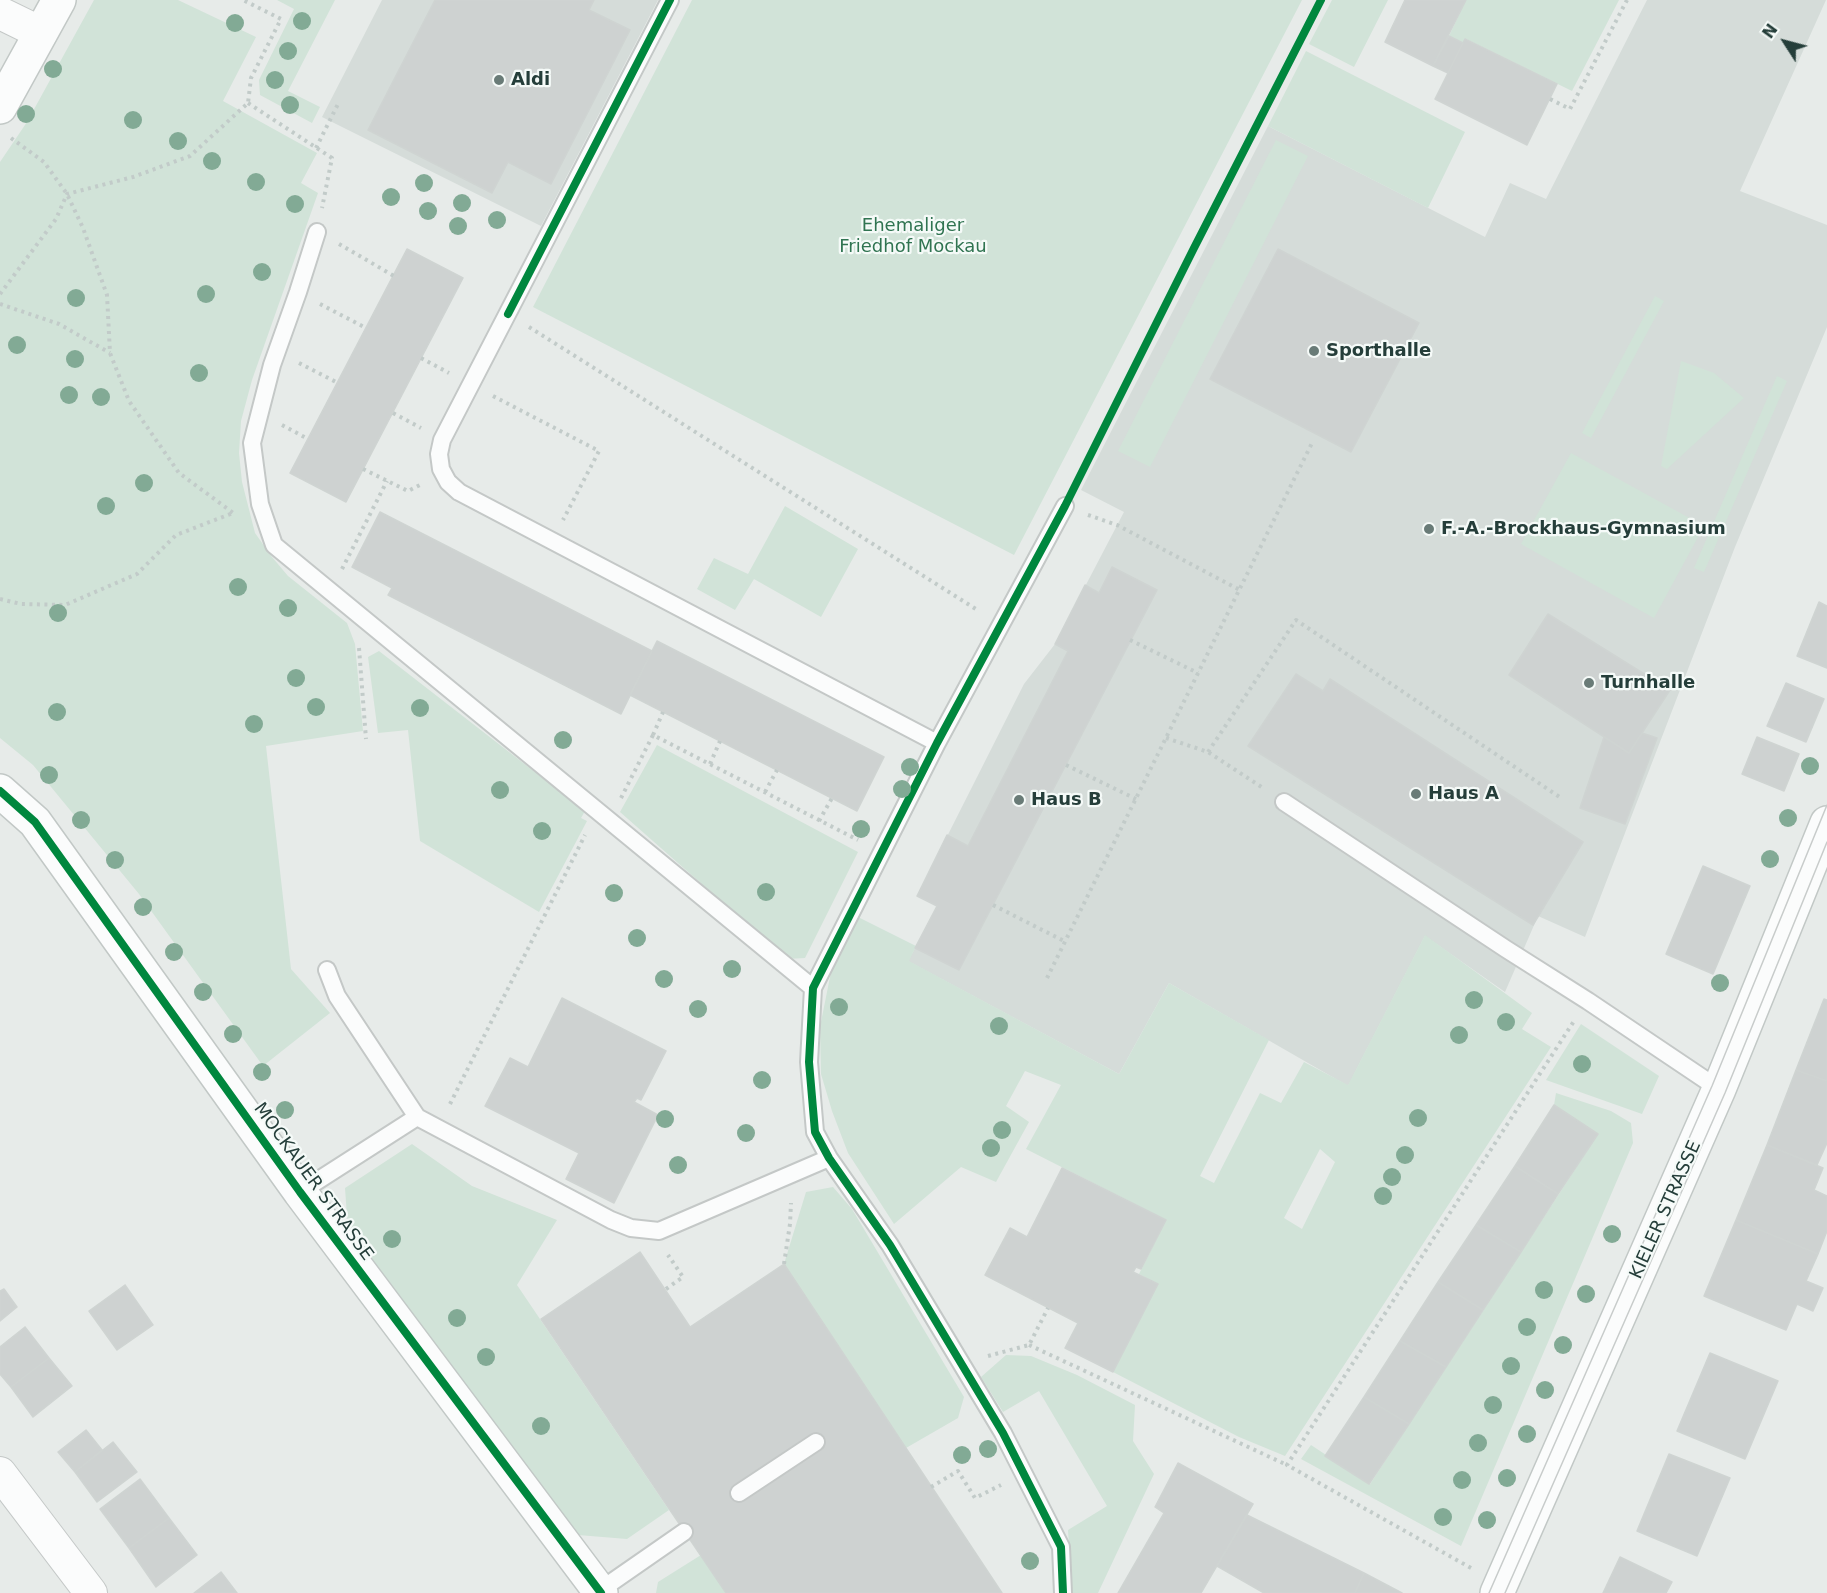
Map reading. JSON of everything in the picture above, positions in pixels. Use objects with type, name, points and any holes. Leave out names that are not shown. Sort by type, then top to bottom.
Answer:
[{"type":"street","points":[[3,121],[41,33],[59,0]]},
{"type":"street","points":[[0,14],[41,33]]},
{"type":"street","name":"MOCKAUER STRASSE","points":[[0,791],[35,822],[300,1192],[600,1592]]},
{"type":"street","name":"KIELER STRASSE","points":[[1499,1589],[1719,1089],[1827,823]]},
{"type":"street","points":[[0,1473],[91,1593]]},
{"type":"lane","points":[[670,0],[442,440],[439,454],[441,469],[448,482],[459,492],[937,743]]},
{"type":"lane","points":[[316,232],[277,352],[252,443],[260,504],[274,545],[813,988]]},
{"type":"lane","points":[[1063,1593],[1060,1547],[1003,1433],[890,1245],[829,1158],[816,1132],[809,1062],[813,988],[937,743],[1065,506]]},
{"type":"lane","points":[[1284,802],[1719,1089]]},
{"type":"lane","points":[[327,969],[337,996],[417,1117],[611,1220],[631,1228],[659,1231],[829,1158]]},
{"type":"lane","points":[[300,1192],[417,1117]]},
{"type":"lane","points":[[740,1493],[816,1442]]},
{"type":"lane","points":[[600,1592],[684,1532]]},
{"type":"path","points":[[67,194],[133,177],[190,156],[248,103],[251,78],[281,19],[243,0]]},
{"type":"path","points":[[1550,99],[1570,109],[1627,0]]},
{"type":"path","points":[[248,103],[333,158],[316,232],[394,276]]},
{"type":"path","points":[[316,148],[338,104]]},
{"type":"path","points":[[3,121],[44,162],[67,194],[83,228],[107,295],[110,353],[129,401],[179,472],[240,518]]},
{"type":"path","points":[[0,294],[56,219],[67,194]]},
{"type":"path","points":[[298,292],[366,328]]},
{"type":"path","points":[[0,304],[60,324],[110,353]]},
{"type":"path","points":[[508,314],[1000,625]]},
{"type":"path","points":[[277,352],[338,383]]},
{"type":"path","points":[[421,358],[599,451],[552,541]]},
{"type":"path","points":[[1047,978],[1312,443]]},
{"type":"path","points":[[363,469],[408,491],[444,475]]},
{"type":"path","points":[[331,591],[387,481]]},
{"type":"path","points":[[1065,506],[1116,525],[1239,590]]},
{"type":"path","points":[[0,599],[21,604],[65,605],[137,574],[177,535],[233,513]]},
{"type":"path","points":[[356,612],[366,739]]},
{"type":"path","points":[[1208,752],[1296,620],[1561,798]]},
{"type":"path","points":[[1130,640],[1198,673]]},
{"type":"path","points":[[632,776],[663,712]]},
{"type":"path","points":[[653,735],[850,836]]},
{"type":"path","points":[[1166,738],[1208,752],[1284,802]]},
{"type":"path","points":[[710,764],[720,741]]},
{"type":"path","points":[[1066,765],[1136,800]]},
{"type":"path","points":[[765,792],[777,770]]},
{"type":"path","points":[[819,820],[832,798]]},
{"type":"path","points":[[438,1128],[598,810]]},
{"type":"path","points":[[993,905],[1066,942]]},
{"type":"path","points":[[1287,1465],[1588,1001]]},
{"type":"path","points":[[784,1264],[790,1224],[793,1173]]},
{"type":"path","points":[[662,1247],[682,1277],[666,1289]]},
{"type":"path","points":[[1029,1345],[1048,1308]]},
{"type":"path","points":[[961,1363],[1029,1345],[1287,1465],[1499,1589]]},
{"type":"path","points":[[931,1487],[958,1472],[975,1498],[1023,1474]]},
{"type":"shaded area","name":"Aldi","points":[[382,0],[658,0],[541,226],[322,117]]},
{"type":"shaded area","name":"F.-A.-Brockhaus-Gymnasium","points":[[1647,0],[1826,0],[1740,191],[1827,225],[1827,327],[1735,547],[1585,937],[1538,916],[1505,992],[1425,936],[1348,1086],[1169,983],[1119,1074],[908,961],[937,906],[917,896],[1024,684],[1055,644],[1124,512],[1081,490],[1268,126],[1485,237],[1510,183],[1546,199]]},
{"type":"green space","points":[[94,0],[178,0],[256,37],[223,101],[317,153],[301,183],[318,193],[252,380],[241,421],[239,453],[242,482],[255,533],[288,576],[347,623],[355,644],[363,731],[266,746],[291,969],[330,1013],[263,1066],[139,894],[33,765],[0,738],[0,162],[27,122]]},
{"type":"green space","points":[[277,0],[335,0],[288,91],[320,107],[312,123],[260,95],[259,80],[294,9]]},
{"type":"green space","name":"Ehemaliger Friedhof Mockau","points":[[692,0],[1302,0],[1014,555],[533,307]]},
{"type":"green space","points":[[1332,0],[1388,0],[1354,67],[1309,44]]},
{"type":"green space","points":[[1466,0],[1619,0],[1572,91],[1466,39],[1463,43],[1449,36]]},
{"type":"green space","points":[[1306,51],[1465,132],[1428,208],[1268,126]]},
{"type":"green space","points":[[1276,140],[1308,156],[1150,467],[1118,451]]},
{"type":"green space","points":[[1655,296],[1664,301],[1591,438],[1582,433]]},
{"type":"green space","points":[[1681,361],[1714,373],[1744,398],[1667,469],[1661,466]]},
{"type":"green space","points":[[1777,376],[1787,381],[1704,572],[1694,568]]},
{"type":"green space","points":[[1571,453],[1704,526],[1654,618],[1521,544]]},
{"type":"green space","points":[[785,506],[858,549],[821,617],[754,579],[735,610],[697,589],[714,558],[748,574]]},
{"type":"green space","points":[[379,651],[585,811],[581,818],[587,821],[539,912],[420,841],[408,730],[378,733],[368,657]]},
{"type":"green space","points":[[657,745],[858,852],[805,958],[787,959],[620,812]]},
{"type":"green space","points":[[858,917],[916,946],[909,961],[1119,1074],[1169,983],[1269,1040],[1200,1176],[1214,1183],[1260,1093],[1281,1103],[1304,1062],[1348,1085],[1425,935],[1532,1013],[1522,1029],[1551,1047],[1285,1456],[1239,1437],[1113,1372],[1157,1284],[1139,1274],[1166,1220],[1026,1149],[1061,1085],[1025,1071],[1006,1106],[1029,1122],[996,1182],[961,1167],[894,1224],[848,1153],[821,1074],[820,1027],[832,967]],"holes":[[[1320,1149],[1335,1162],[1302,1229],[1284,1218]]]},
{"type":"green space","points":[[1581,1024],[1659,1076],[1642,1114],[1546,1080]]},
{"type":"green space","points":[[1556,1093],[1611,1111],[1631,1123],[1633,1143],[1461,1546],[1301,1459],[1311,1445],[1370,1484],[1598,1134],[1554,1105]]},
{"type":"green space","points":[[412,1144],[472,1186],[557,1220],[517,1285],[669,1510],[627,1539],[578,1535],[425,1340],[348,1231],[345,1188]]},
{"type":"green space","points":[[833,1187],[852,1209],[964,1397],[958,1418],[906,1448],[784,1264],[806,1192]]},
{"type":"green space","points":[[1006,1355],[1031,1356],[1077,1375],[1135,1405],[1133,1441],[1154,1474],[1098,1593],[1072,1593],[1068,1530],[1107,1506],[1039,1391],[1003,1412],[981,1377]]},
{"type":"green space","points":[[701,1555],[726,1593],[656,1593],[658,1582]]},
{"type":"building","name":"Aldi","points":[[435,0],[594,0],[589,10],[630,30],[551,184],[508,162],[492,193],[368,130]]},
{"type":"building","points":[[1405,0],[1466,0],[1433,66],[1385,42]]},
{"type":"building","points":[[1449,36],[1463,43],[1448,73],[1433,66]]},
{"type":"building","points":[[1465,39],[1557,84],[1527,145],[1435,99]]},
{"type":"building","points":[[407,249],[463,278],[346,502],[290,473]]},
{"type":"building","name":"Sporthalle","points":[[1278,249],[1419,323],[1351,452],[1210,379]]},
{"type":"building","points":[[380,512],[652,651],[621,714],[388,595],[392,588],[352,567]]},
{"type":"building","name":"Haus B","points":[[1112,567],[1157,590],[959,970],[915,948],[937,906],[917,896],[947,835],[968,846],[1068,651],[1055,644],[1085,585],[1099,593]]},
{"type":"building","points":[[1819,602],[1827,606],[1827,668],[1797,656]]},
{"type":"building","name":"Turnhalle","points":[[1548,614],[1670,690],[1629,753],[1509,675]]},
{"type":"building","points":[[657,641],[884,757],[857,811],[630,695]]},
{"type":"building","name":"Haus A","points":[[1296,674],[1323,691],[1330,679],[1583,842],[1533,925],[1248,746]]},
{"type":"building","points":[[1786,683],[1824,699],[1806,742],[1767,726]]},
{"type":"building","points":[[1642,733],[1657,738],[1625,824],[1580,808],[1604,737],[1629,753]]},
{"type":"building","points":[[1757,737],[1799,754],[1784,791],[1742,774]]},
{"type":"building","points":[[1703,866],[1750,886],[1713,974],[1666,954]]},
{"type":"building","points":[[562,998],[666,1051],[641,1100],[637,1098],[634,1102],[658,1115],[614,1203],[566,1179],[579,1153],[485,1106],[510,1058],[528,1067]]},
{"type":"building","points":[[1824,999],[1827,1000],[1827,1081],[1796,1070]]},
{"type":"building","points":[[1796,1070],[1827,1081],[1827,1143],[1817,1165],[1767,1145]]},
{"type":"building","points":[[1554,1105],[1598,1134],[1558,1194],[1515,1166]]},
{"type":"building","points":[[1767,1145],[1823,1168],[1814,1190],[1827,1196],[1827,1231],[1818,1254],[1736,1220]]},
{"type":"building","points":[[1515,1166],[1558,1194],[1521,1252],[1476,1225]]},
{"type":"building","points":[[1062,1168],[1166,1220],[1141,1269],[1136,1267],[1133,1272],[1158,1284],[1113,1372],[1065,1348],[1078,1323],[985,1275],[1010,1228],[1027,1237]]},
{"type":"building","points":[[1736,1220],[1818,1254],[1806,1281],[1823,1288],[1813,1311],[1797,1304],[1786,1330],[1704,1296]]},
{"type":"building","points":[[1476,1225],[1521,1252],[1483,1310],[1438,1282]]},
{"type":"building","points":[[640,1252],[690,1327],[784,1264],[1002,1593],[726,1593],[541,1319]]},
{"type":"building","points":[[1438,1282],[1483,1310],[1446,1367],[1400,1341]]},
{"type":"building","points":[[125,1285],[153,1325],[117,1350],[89,1311]]},
{"type":"building","points":[[4,1289],[17,1307],[0,1321],[0,1291]]},
{"type":"building","points":[[25,1327],[49,1358],[11,1387],[0,1374],[0,1347]]},
{"type":"building","points":[[1400,1341],[1446,1367],[1409,1424],[1364,1397]]},
{"type":"building","points":[[1710,1353],[1778,1381],[1745,1459],[1677,1431]]},
{"type":"building","points":[[49,1358],[72,1386],[33,1417],[11,1387]]},
{"type":"building","points":[[1364,1397],[1409,1424],[1369,1484],[1325,1456]]},
{"type":"building","points":[[86,1430],[102,1450],[75,1472],[58,1452]]},
{"type":"building","points":[[113,1442],[137,1472],[97,1502],[75,1472]]},
{"type":"building","points":[[1669,1454],[1730,1478],[1697,1556],[1637,1531]]},
{"type":"building","points":[[1178,1463],[1253,1504],[1201,1593],[1118,1593],[1164,1513],[1155,1507]]},
{"type":"building","points":[[140,1479],[169,1518],[129,1548],[100,1509]]},
{"type":"building","points":[[1247,1515],[1364,1573],[1355,1593],[1264,1593],[1217,1566]]},
{"type":"building","points":[[169,1518],[197,1555],[156,1587],[129,1548]]},
{"type":"building","points":[[1620,1557],[1672,1582],[1666,1593],[1603,1593]]},
{"type":"building","points":[[221,1572],[237,1593],[194,1593]]},
{"type":"building","points":[[1364,1573],[1402,1593],[1355,1593]]},
{"type":"tram line","points":[[1489,1593],[1712,1086],[1827,805]]},
{"type":"tram line","points":[[1505,1593],[1725,1093],[1827,842]]},
{"type":"cycle path","points":[[508,314],[670,0]]},
{"type":"cycle path","points":[[1063,1593],[1061,1547],[1003,1433],[890,1245],[829,1158],[815,1132],[809,1062],[813,988],[937,743],[1065,506],[1321,0]]},
{"type":"cycle path","points":[[0,791],[35,822],[300,1192],[601,1593]]},
{"type":"place","name":"Aldi","points":[[499,80]]},
{"type":"place","name":"Sporthalle","points":[[1314,351]]},
{"type":"place","name":"F.-A.-Brockhaus-Gymnasium","points":[[1429,529]]},
{"type":"place","name":"Turnhalle","points":[[1589,683]]},
{"type":"place","name":"Haus A","points":[[1416,794]]},
{"type":"place","name":"Haus B","points":[[1019,800]]}]
